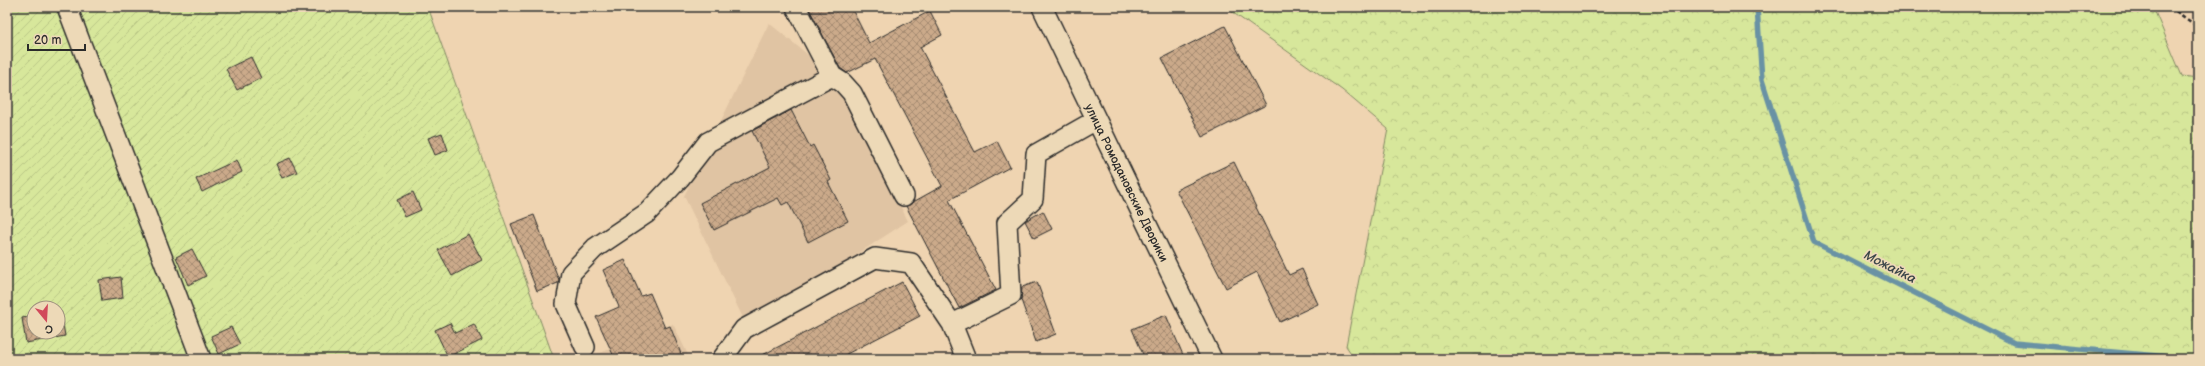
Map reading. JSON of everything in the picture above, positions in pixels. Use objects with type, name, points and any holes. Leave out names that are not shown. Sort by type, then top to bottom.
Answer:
[{"type":"street","points":[[67,7],[201,359]]},
{"type":"street","points":[[796,7],[832,76],[843,83],[852,93],[904,196]]},
{"type":"street","name":"улица Ромодановские Дворики","points":[[1042,7],[1212,359]]},
{"type":"street","points":[[585,347],[566,304],[571,273],[595,248],[647,213],[680,178],[708,142],[832,76]]},
{"type":"street","points":[[952,324],[1011,295],[1006,223],[1033,199],[1036,154],[1096,120]]},
{"type":"street","points":[[722,359],[744,329],[875,258],[911,263],[952,324],[966,359]]},
{"type":"path","points":[[2170,7],[2198,27]]},
{"type":"shaded area","points":[[769,23],[834,76],[908,221],[819,279],[744,320],[684,196]]},
{"type":"shaded area","points":[[673,324],[690,359],[585,359]]},
{"type":"green space","points":[[7,7],[428,7],[554,359],[7,359]]},
{"type":"green space","points":[[1225,7],[2153,7],[2182,76],[2198,78],[2198,359],[1355,359],[1346,346],[1388,129],[1342,90]]},
{"type":"building","points":[[808,7],[851,7],[869,43],[930,11],[942,35],[920,47],[975,152],[997,141],[1010,167],[949,200],[996,290],[959,308],[906,206],[942,186],[875,59],[847,73],[840,68]]},
{"type":"building","points":[[1225,26],[1266,105],[1202,137],[1162,58]]},
{"type":"building","points":[[251,57],[261,78],[237,90],[226,69]]},
{"type":"building","points":[[791,110],[810,147],[813,145],[831,180],[828,182],[848,221],[808,242],[788,202],[782,205],[778,198],[714,230],[700,203],[770,167],[752,131]]},
{"type":"building","points":[[442,133],[448,150],[435,155],[428,138]]},
{"type":"building","points":[[290,158],[297,172],[282,178],[276,164]]},
{"type":"building","points":[[237,160],[242,172],[202,192],[196,179]]},
{"type":"building","points":[[1234,162],[1289,275],[1302,269],[1318,304],[1280,322],[1257,272],[1226,288],[1176,190]]},
{"type":"building","points":[[413,192],[421,210],[405,217],[397,200]]},
{"type":"building","points":[[1043,211],[1052,229],[1034,238],[1025,221]]},
{"type":"building","points":[[534,215],[559,280],[558,283],[537,291],[511,224]]},
{"type":"building","points":[[468,234],[482,260],[452,276],[438,250]]},
{"type":"building","points":[[192,249],[206,276],[188,285],[176,257]]},
{"type":"building","points":[[625,260],[641,296],[650,293],[665,328],[670,326],[683,359],[615,359],[596,317],[619,307],[603,270]]},
{"type":"building","points":[[121,277],[123,298],[102,301],[99,280]]},
{"type":"building","points":[[902,282],[920,316],[837,359],[755,359]]},
{"type":"building","points":[[1037,282],[1056,334],[1036,342],[1021,300],[1022,287]]},
{"type":"building","points":[[1166,315],[1183,355],[1175,359],[1145,359],[1132,329]]},
{"type":"building","points":[[26,317],[26,340],[43,340],[26,343],[22,318]]},
{"type":"building","points":[[450,323],[455,333],[474,324],[482,340],[448,357],[435,330]]},
{"type":"building","points":[[231,327],[240,344],[219,354],[211,336]]},
{"type":"waterway","name":"Можайка","points":[[1757,7],[1762,80],[1814,242],[2014,343],[2191,359]]}]
